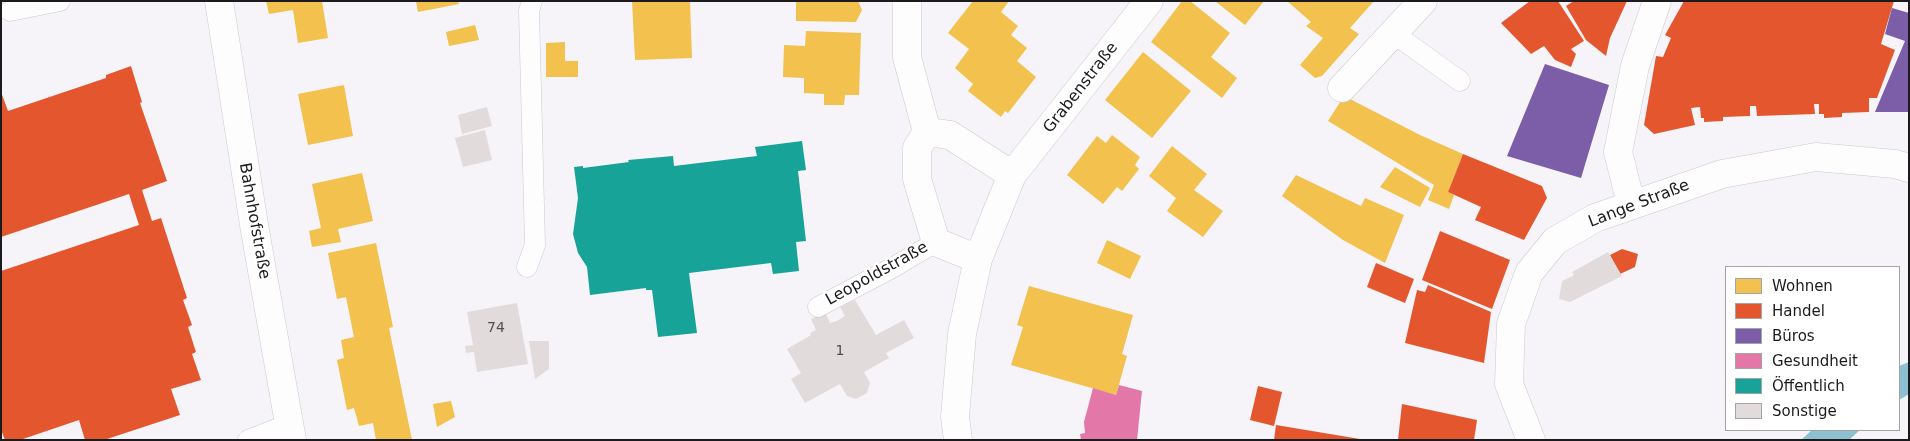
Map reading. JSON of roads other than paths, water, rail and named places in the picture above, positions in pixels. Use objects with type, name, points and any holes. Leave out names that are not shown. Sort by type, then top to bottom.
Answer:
[{"type":"street","name":"Bahnhofstraße","points":[[218,1],[254,225],[291,432]]},
{"type":"street","points":[[907,1],[906,57],[927,132],[917,148],[917,179],[936,242],[978,259],[962,334],[954,417],[958,440]]},
{"type":"street","name":"Grabenstraße","points":[[978,259],[1012,175],[1149,1]]},
{"type":"street","points":[[1342,88],[1423,1]]},
{"type":"street","points":[[1631,204],[1618,152],[1635,66],[1657,1]]},
{"type":"street","points":[[927,132],[950,136],[1012,175]]},
{"type":"street","name":"Lange Straße","points":[[1531,440],[1509,384],[1511,324],[1529,273],[1555,241],[1595,218],[1722,174],[1816,157],[1895,164],[1909,168]]},
{"type":"lane","points":[[10,11],[60,1]]},
{"type":"lane","points":[[527,267],[535,245],[529,11],[532,1]]},
{"type":"lane","points":[[1394,33],[1460,81]]},
{"type":"lane","name":"Leopoldstraße","points":[[818,307],[892,268],[936,242]]},
{"type":"lane","points":[[248,440],[291,432]]},
{"type":"water","points":[[1909,362],[1909,394],[1900,399],[1900,366]]},
{"type":"water","points":[[1811,431],[1859,431],[1849,440],[1801,440]]}]
